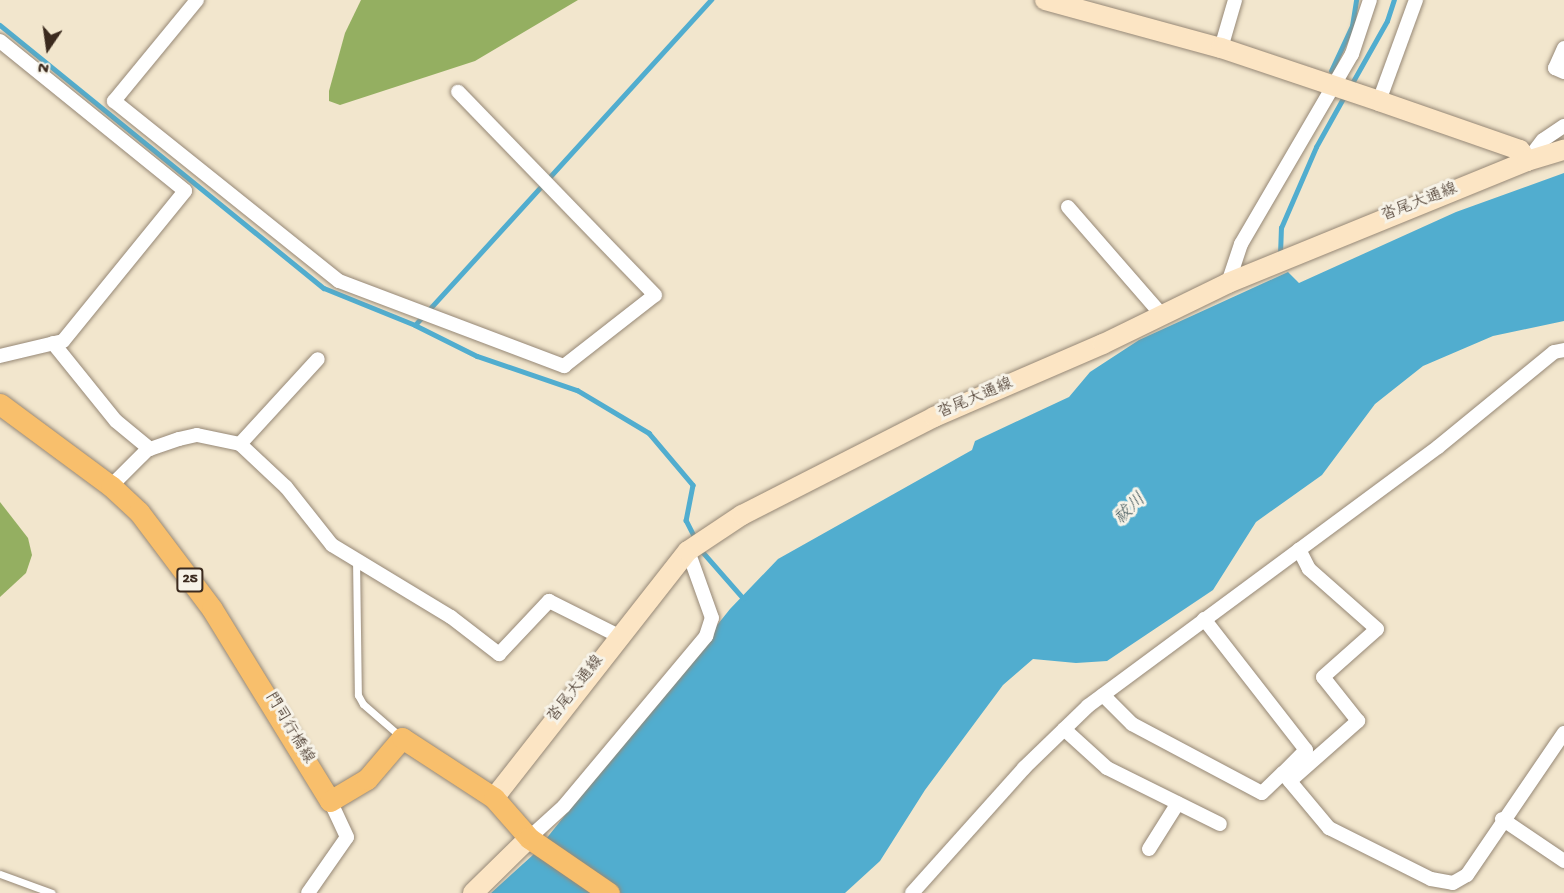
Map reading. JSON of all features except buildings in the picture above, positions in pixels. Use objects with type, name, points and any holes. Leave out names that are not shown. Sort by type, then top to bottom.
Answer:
[{"type":"main road","points":[[1045,0],[1221,48],[1520,150],[1527,161]]},
{"type":"main road","name":"沓尾大通線","points":[[494,798],[688,551],[742,515],[934,417],[1103,344],[1160,313],[1527,161],[1564,150]]},
{"type":"main road","name":"門司行橋線","points":[[0,404],[111,486],[139,512],[212,609],[330,801]]},
{"type":"main road","points":[[330,801],[367,779],[402,738],[494,798],[531,840],[609,893]]},
{"type":"main road","points":[[473,893],[531,840]]},
{"type":"street","points":[[197,0],[114,101],[339,281],[564,366],[655,294],[458,92]]},
{"type":"street","points":[[1221,48],[1235,0]]},
{"type":"street","points":[[1237,281],[1242,244],[1337,88],[1352,54],[1370,0]]},
{"type":"street","points":[[1376,100],[1416,0]]},
{"type":"street","points":[[0,41],[184,191]]},
{"type":"street","points":[[1564,48],[1555,68],[1564,72]]},
{"type":"street","points":[[1527,161],[1543,140],[1564,126]]},
{"type":"street","points":[[0,356],[53,343],[69,334],[200,171]]},
{"type":"street","points":[[1068,207],[1160,313]]},
{"type":"street","points":[[53,343],[116,421],[150,449]]},
{"type":"street","points":[[912,893],[1064,729],[1103,695],[1438,447],[1554,352],[1564,350]]},
{"type":"street","points":[[240,444],[318,358]]},
{"type":"street","points":[[111,486],[150,449],[196,435],[240,444],[286,486],[332,545],[451,618],[499,654],[549,601],[619,636]]},
{"type":"street","points":[[1103,695],[1132,724],[1262,793],[1287,777],[1358,721],[1323,678],[1377,630],[1309,569],[1299,549]]},
{"type":"street","points":[[531,840],[564,806],[706,636],[712,618],[688,551]]},
{"type":"street","points":[[1204,619],[1306,750],[1287,777]]},
{"type":"street","points":[[1064,729],[1107,768],[1220,824]]},
{"type":"street","points":[[1287,777],[1329,828],[1431,879],[1453,883],[1467,875],[1502,819],[1564,733]]},
{"type":"street","points":[[308,893],[346,837],[330,801]]},
{"type":"street","points":[[1149,849],[1179,803]]},
{"type":"street","points":[[1502,819],[1564,861]]},
{"type":"lane","points":[[356,559],[358,695],[363,704],[402,738]]},
{"type":"lane","points":[[0,874],[52,893]]},
{"type":"green space","points":[[361,0],[578,0],[475,61],[340,105],[329,101],[329,91],[345,33]]},
{"type":"green space","points":[[0,502],[28,538],[32,555],[26,573],[0,597]]},
{"type":"water","name":"祓川","points":[[1564,173],[1564,321],[1493,336],[1423,366],[1375,404],[1322,475],[1256,522],[1213,590],[1107,661],[1076,663],[1033,659],[1003,685],[925,790],[880,861],[845,893],[491,893],[534,854],[730,609],[778,559],[972,450],[975,441],[1069,397],[1090,372],[1139,340],[1288,272],[1299,283],[1456,212]]},
{"type":"waterway","points":[[415,325],[711,0]]},
{"type":"waterway","points":[[1331,71],[1352,26],[1356,0]]},
{"type":"waterway","points":[[1351,85],[1387,21],[1394,0]]},
{"type":"waterway","points":[[0,25],[324,288],[415,325],[477,356],[577,390],[649,433],[693,485],[686,520],[696,540]]},
{"type":"waterway","points":[[1280,255],[1281,228],[1316,147],[1345,95]]},
{"type":"waterway","points":[[701,550],[743,598],[746,597]]}]
